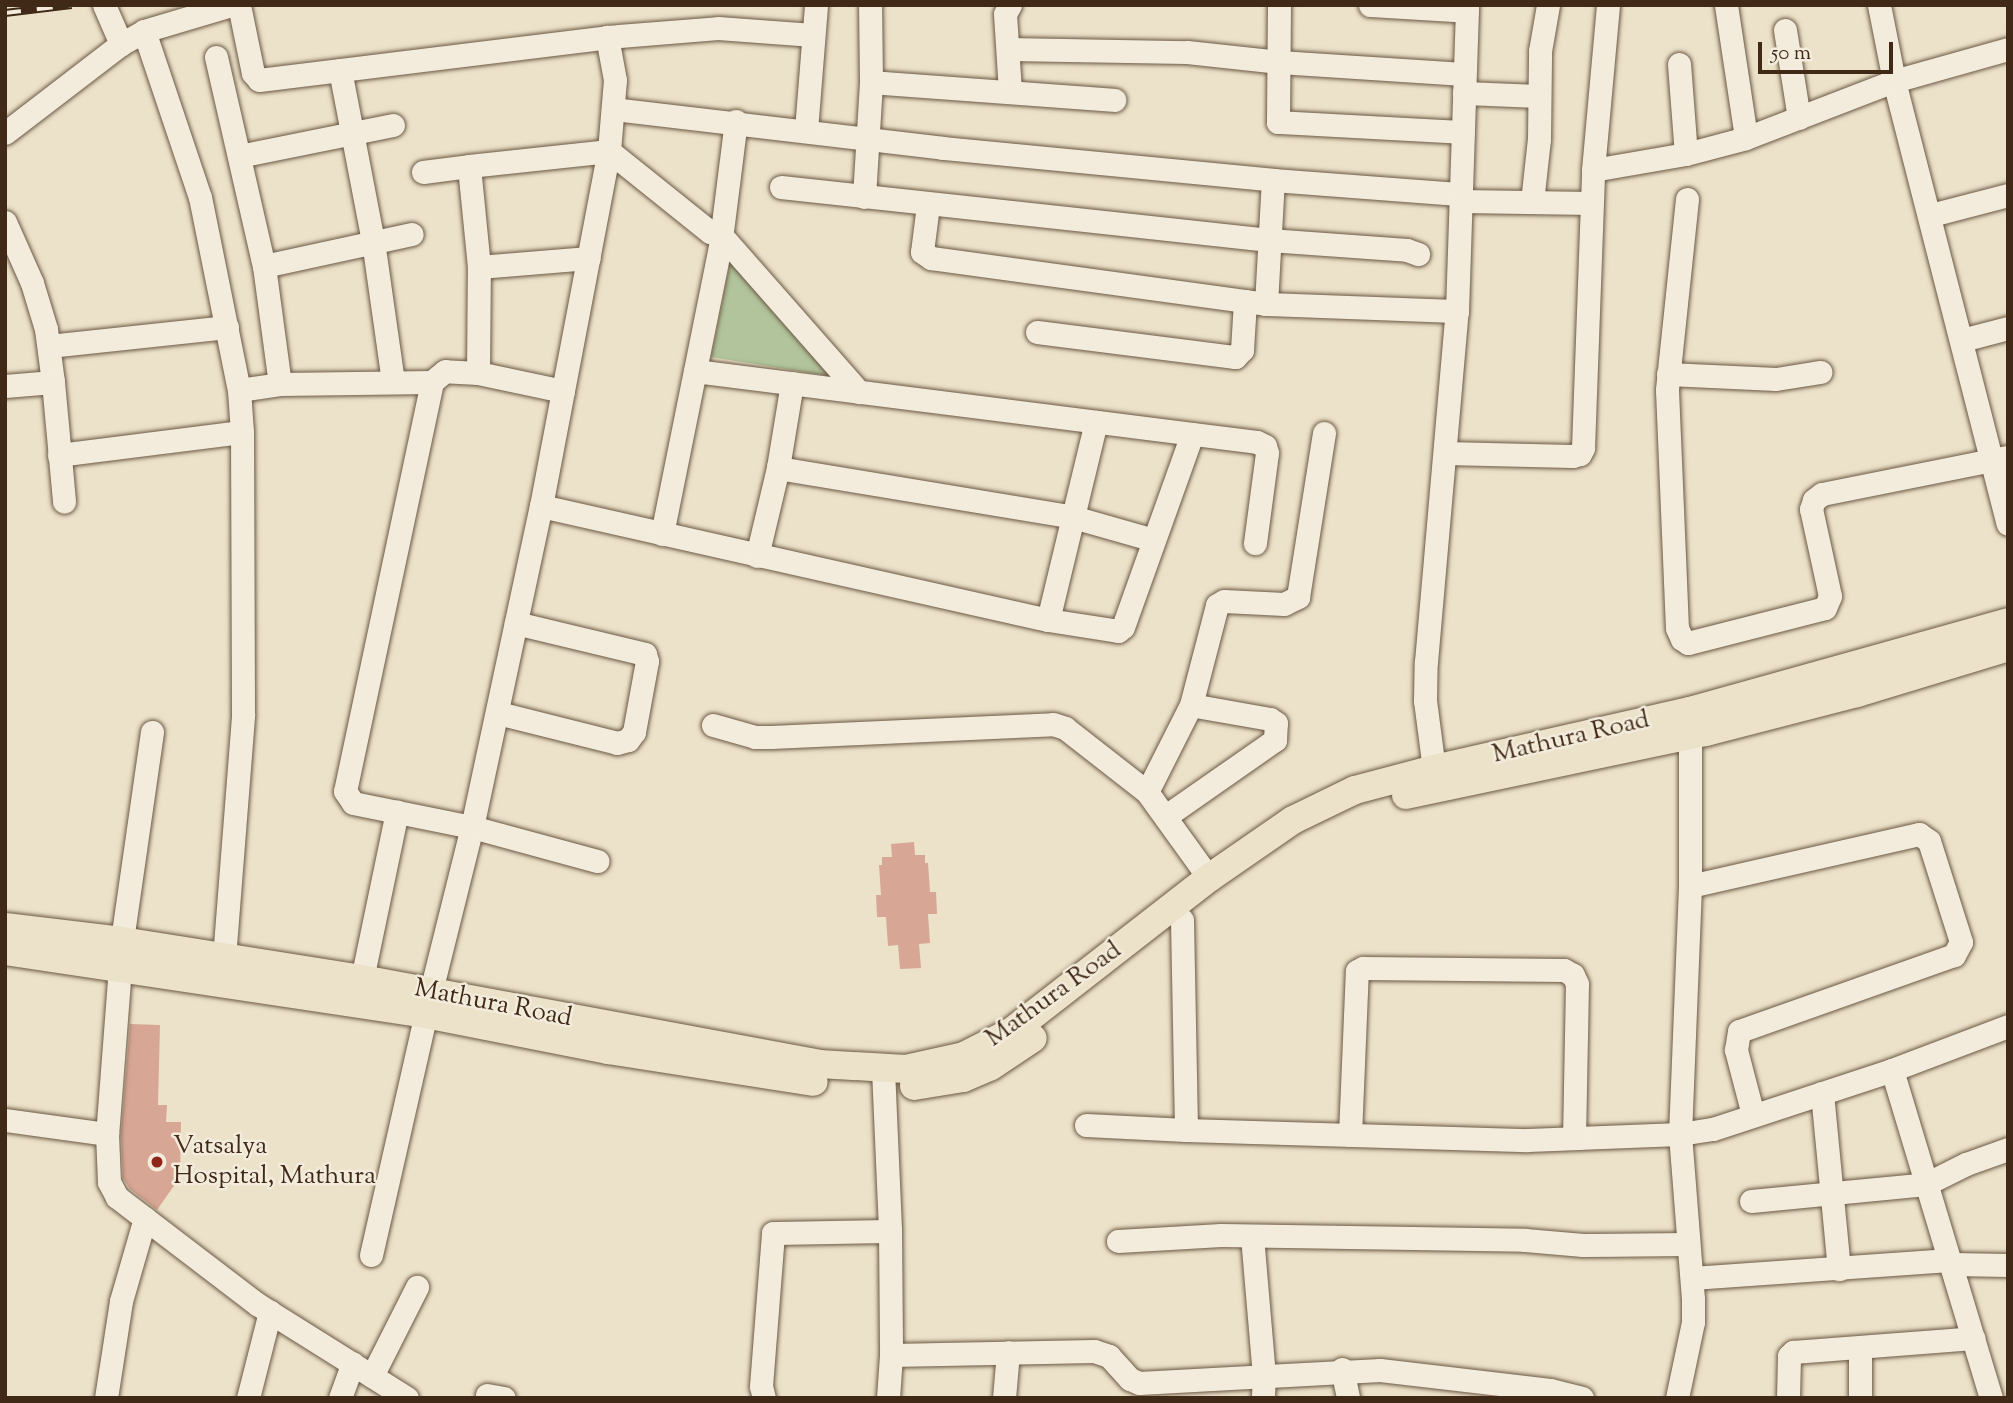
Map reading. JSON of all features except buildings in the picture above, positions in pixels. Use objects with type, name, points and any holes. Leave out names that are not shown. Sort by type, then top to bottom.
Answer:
[{"type":"main road","name":"Mathura Road","points":[[883,1079],[906,1069],[964,1056],[1011,1032],[1209,878],[1293,820],[1355,790],[1433,769],[1690,711],[2008,622]]},
{"type":"main road","name":"Mathura Road","points":[[5,951],[224,958],[362,979],[535,1037],[752,1074],[883,1079],[963,1078],[991,1066],[1052,1025],[1255,862],[1301,832],[1347,811],[1439,787],[1689,735],[1857,693],[2008,647]]},
{"type":"main road","name":"Mathura Road","points":[[5,927],[121,955],[428,1003]]},
{"type":"street","points":[[104,5],[121,44]]},
{"type":"street","points":[[5,132],[121,44],[144,31],[230,5]]},
{"type":"street","points":[[239,5],[253,73],[259,80],[607,37],[728,28],[813,36]]},
{"type":"street","points":[[806,130],[816,5]]},
{"type":"street","points":[[864,197],[871,82],[870,5]]},
{"type":"street","points":[[1010,5],[1005,15],[1010,92]]},
{"type":"street","points":[[1279,5],[1278,122],[1463,132]]},
{"type":"street","points":[[1370,5],[1467,8],[1457,312],[1425,701],[1433,769]]},
{"type":"street","points":[[1532,202],[1539,139],[1540,51],[1548,5]]},
{"type":"street","points":[[1445,453],[1572,456],[1580,454],[1583,448],[1591,203],[1608,5]]},
{"type":"street","points":[[1726,5],[1746,138]]},
{"type":"street","points":[[1879,5],[1894,81],[1962,340],[2000,459],[2008,524]]},
{"type":"street","points":[[1785,30],[1799,118]]},
{"type":"street","points":[[144,31],[200,198],[239,390],[242,432],[243,714],[224,958]]},
{"type":"street","points":[[371,1255],[498,713],[541,506],[609,151],[615,80],[607,37]]},
{"type":"street","points":[[1008,49],[1187,52],[1464,83],[1539,96]]},
{"type":"street","points":[[1593,170],[1686,154],[1746,138],[1894,81],[2008,49]]},
{"type":"street","points":[[216,57],[264,266],[280,384]]},
{"type":"street","points":[[1679,64],[1686,154]]},
{"type":"street","points":[[340,70],[373,241],[393,381]]},
{"type":"street","points":[[871,82],[1114,100]]},
{"type":"street","points":[[613,109],[868,136],[943,148],[1273,180],[1461,198],[1591,203]]},
{"type":"street","points":[[662,534],[722,236],[736,121]]},
{"type":"street","points":[[239,156],[393,125]]},
{"type":"street","points":[[423,172],[609,151],[710,232],[722,236],[859,392]]},
{"type":"street","points":[[469,166],[479,267],[478,373]]},
{"type":"street","points":[[1037,332],[1235,357],[1242,350],[1256,302],[1269,240],[1273,180]]},
{"type":"street","points":[[781,187],[1269,240],[1407,250],[1418,254]]},
{"type":"street","points":[[1931,215],[2008,195]]},
{"type":"street","points":[[1687,199],[1668,374],[1677,628],[1682,639],[1688,643],[1825,608],[1830,596],[1811,509],[1814,500],[1822,494],[2000,459]]},
{"type":"street","points":[[929,205],[922,252],[931,258],[1256,302],[1457,312]]},
{"type":"street","points":[[5,222],[32,283],[49,346],[64,501]]},
{"type":"street","points":[[264,266],[412,234]]},
{"type":"street","points":[[479,267],[589,258]]},
{"type":"street","points":[[49,346],[227,327]]},
{"type":"street","points":[[1962,340],[2008,328]]},
{"type":"street","points":[[563,391],[478,373],[445,370],[432,382],[345,791],[353,803],[472,827],[597,861]]},
{"type":"street","points":[[695,371],[1257,442],[1265,446],[1255,542]]},
{"type":"street","points":[[1668,374],[1776,379],[1820,372]]},
{"type":"street","points":[[5,386],[53,382]]},
{"type":"street","points":[[239,390],[280,384],[432,382]]},
{"type":"street","points":[[757,556],[778,468],[792,383]]},
{"type":"street","points":[[1048,620],[1096,422]]},
{"type":"street","points":[[59,455],[242,432]]},
{"type":"street","points":[[1147,793],[1191,705],[1217,605],[1224,601],[1284,604],[1298,597],[1324,433]]},
{"type":"street","points":[[541,506],[1048,620],[1110,631],[1123,627],[1192,434]]},
{"type":"street","points":[[778,468],[1073,517],[1154,540]]},
{"type":"street","points":[[498,713],[617,743],[628,740],[634,732],[647,661],[645,654],[516,623]]},
{"type":"street","points":[[1166,816],[1275,740],[1276,723],[1269,719],[1191,705]]},
{"type":"street","points":[[713,725],[755,737],[771,737],[1053,724],[1065,728],[1147,793],[1209,878]]},
{"type":"street","points":[[152,732],[121,955],[107,1134],[109,1182],[117,1197],[270,1312],[407,1398]]},
{"type":"street","points":[[1677,1398],[1693,1322],[1681,1133],[1690,886],[1689,735]]},
{"type":"street","points":[[362,979],[397,812]]},
{"type":"street","points":[[1690,886],[1919,834],[1929,841],[1961,942],[1954,955],[1739,1031],[1736,1049],[1753,1115]]},
{"type":"street","points":[[1181,920],[1186,1130]]},
{"type":"street","points":[[1350,1135],[1357,971],[1363,968],[1497,969],[1564,970],[1573,975],[1577,984],[1574,1138]]},
{"type":"street","points":[[1086,1125],[1528,1140],[1681,1133],[1713,1129],[1892,1070],[2008,1026]]},
{"type":"street","points":[[1892,1070],[1973,1338],[1995,1386]]},
{"type":"street","points":[[883,1079],[890,1231],[891,1355],[888,1398]]},
{"type":"street","points":[[1822,1093],[1839,1269]]},
{"type":"street","points":[[5,1120],[107,1134]]},
{"type":"street","points":[[1751,1201],[1926,1184],[1966,1164],[2008,1149]]},
{"type":"street","points":[[106,1398],[121,1301],[145,1218]]},
{"type":"street","points":[[764,1398],[761,1386],[773,1233],[890,1231]]},
{"type":"street","points":[[1118,1241],[1252,1236],[1525,1240],[1583,1245],[1687,1244]]},
{"type":"street","points":[[1252,1236],[1264,1387]]},
{"type":"street","points":[[1692,1278],[1949,1260],[1953,1264],[2008,1265]]},
{"type":"street","points":[[340,1398],[362,1370],[417,1287]]},
{"type":"street","points":[[248,1398],[270,1312]]},
{"type":"street","points":[[1788,1398],[1789,1356],[1793,1352],[1973,1338]]},
{"type":"street","points":[[1860,1348],[1860,1398]]},
{"type":"street","points":[[1004,1398],[1008,1352]]},
{"type":"street","points":[[891,1355],[1103,1353],[1130,1379],[1152,1391],[1264,1387],[1342,1369],[1395,1371],[1550,1390],[1582,1398]]},
{"type":"street","points":[[1342,1369],[1348,1398]]},
{"type":"green space","points":[[731,258],[830,376],[711,357]]},
{"type":"railway","points":[[5,13],[72,5]]},
{"type":"place","name":"Vatsalya Hospital, Mathura","points":[[157,1162]]}]
